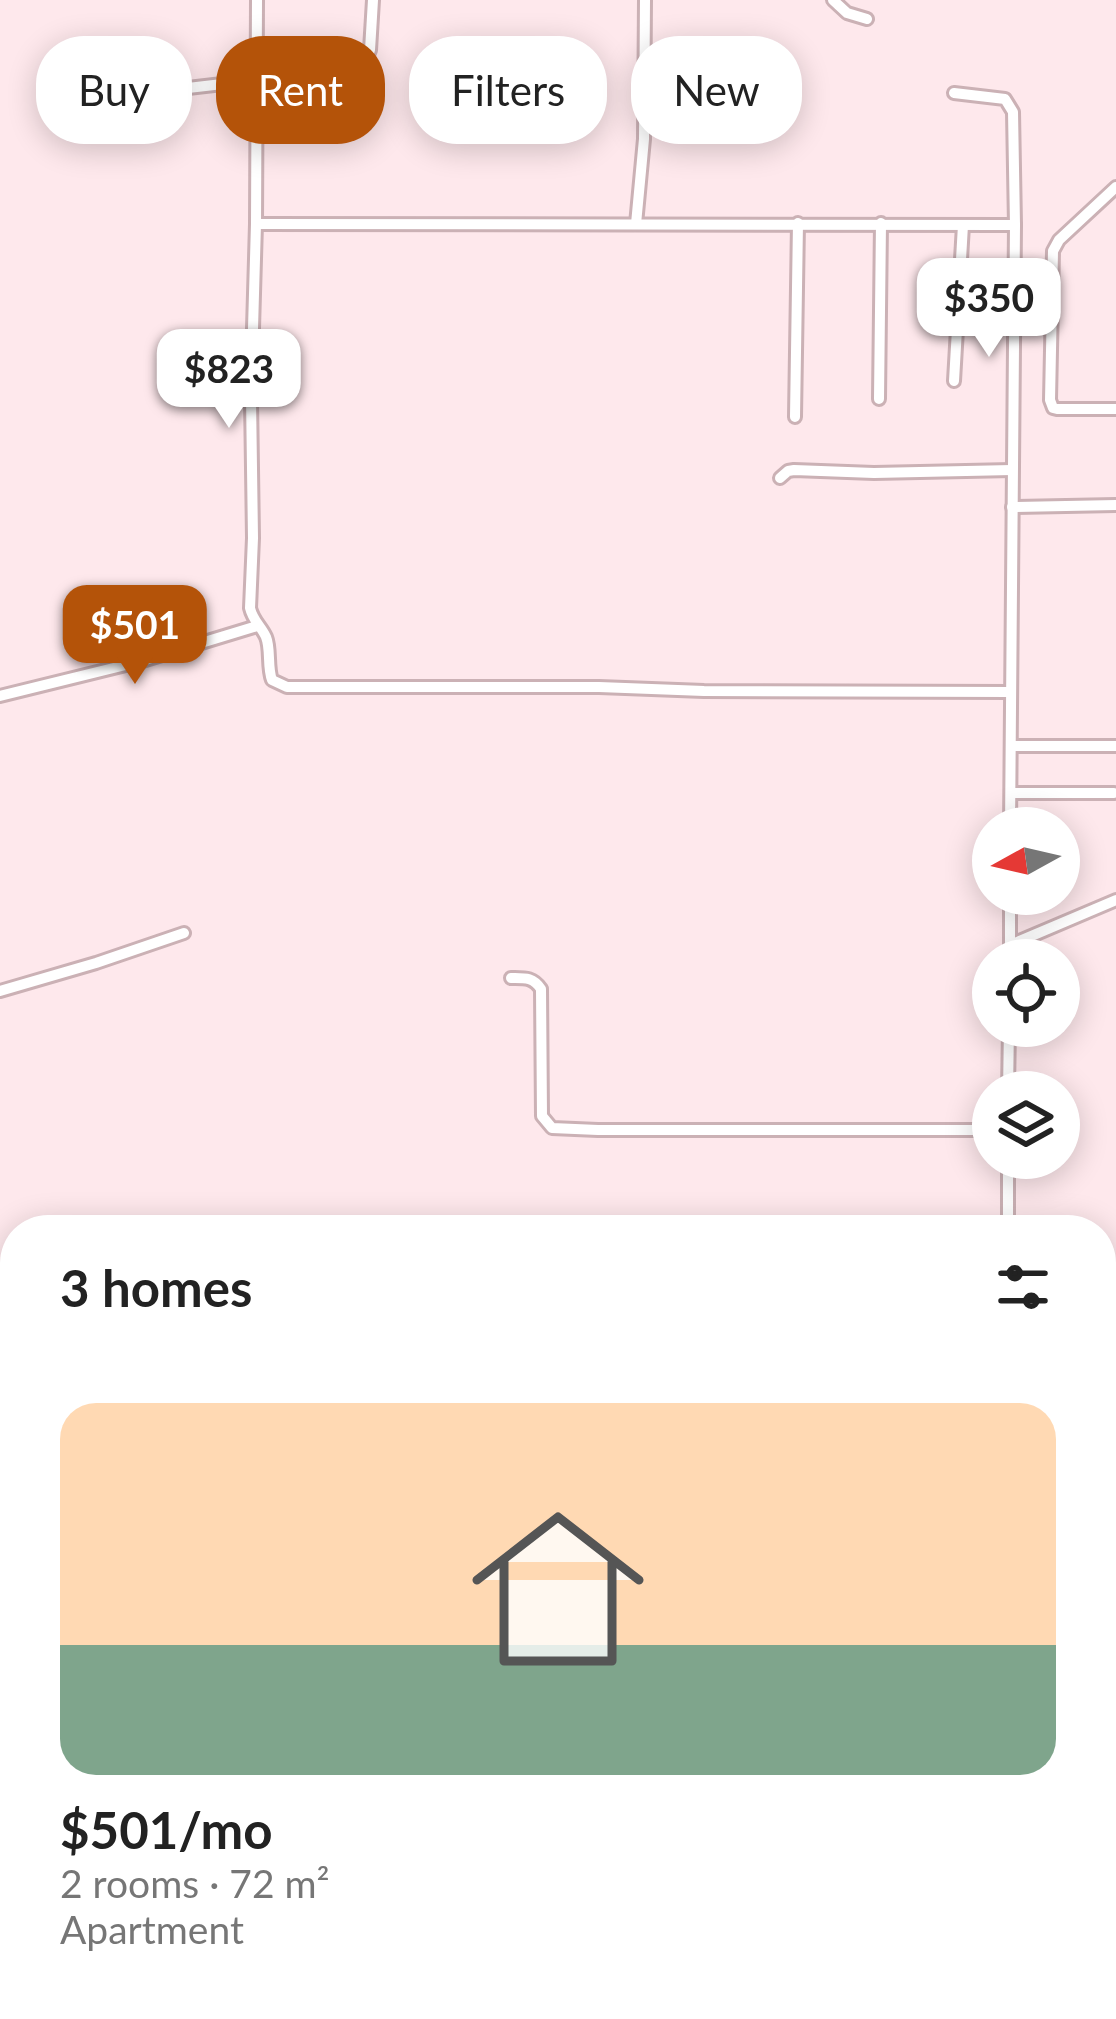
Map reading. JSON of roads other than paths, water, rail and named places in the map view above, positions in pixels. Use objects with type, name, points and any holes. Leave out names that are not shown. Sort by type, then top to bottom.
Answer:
[{"type":"street","points":[[257,0],[257,36]]},
{"type":"street","points":[[371,36],[373,0]]},
{"type":"street","points":[[636,224],[644,139],[645,0]]},
{"type":"street","points":[[833,0],[847,13],[867,19]]},
{"type":"street","points":[[954,93],[1005,99],[1013,112],[1010,807]]},
{"type":"street","points":[[257,144],[250,608],[266,638],[272,680],[287,687],[1011,692]]},
{"type":"street","points":[[1116,187],[1053,251],[1050,400],[1057,409],[1116,410]]},
{"type":"street","points":[[256,224],[1015,225]]},
{"type":"street","points":[[795,417],[798,224]]},
{"type":"street","points":[[879,399],[881,224]]},
{"type":"street","points":[[954,381],[963,225]]},
{"type":"street","points":[[780,478],[794,470],[1012,470]]},
{"type":"street","points":[[1012,507],[1116,505]]},
{"type":"street","points":[[0,696],[257,626]]},
{"type":"street","points":[[1011,746],[1116,746]]},
{"type":"street","points":[[1010,793],[1114,793]]},
{"type":"street","points":[[1024,939],[1116,900]]},
{"type":"street","points":[[0,991],[184,933]]},
{"type":"street","points":[[511,978],[536,981],[542,989],[542,1116],[552,1128],[972,1130]]},
{"type":"street","points":[[1008,1179],[1008,1215]]}]
